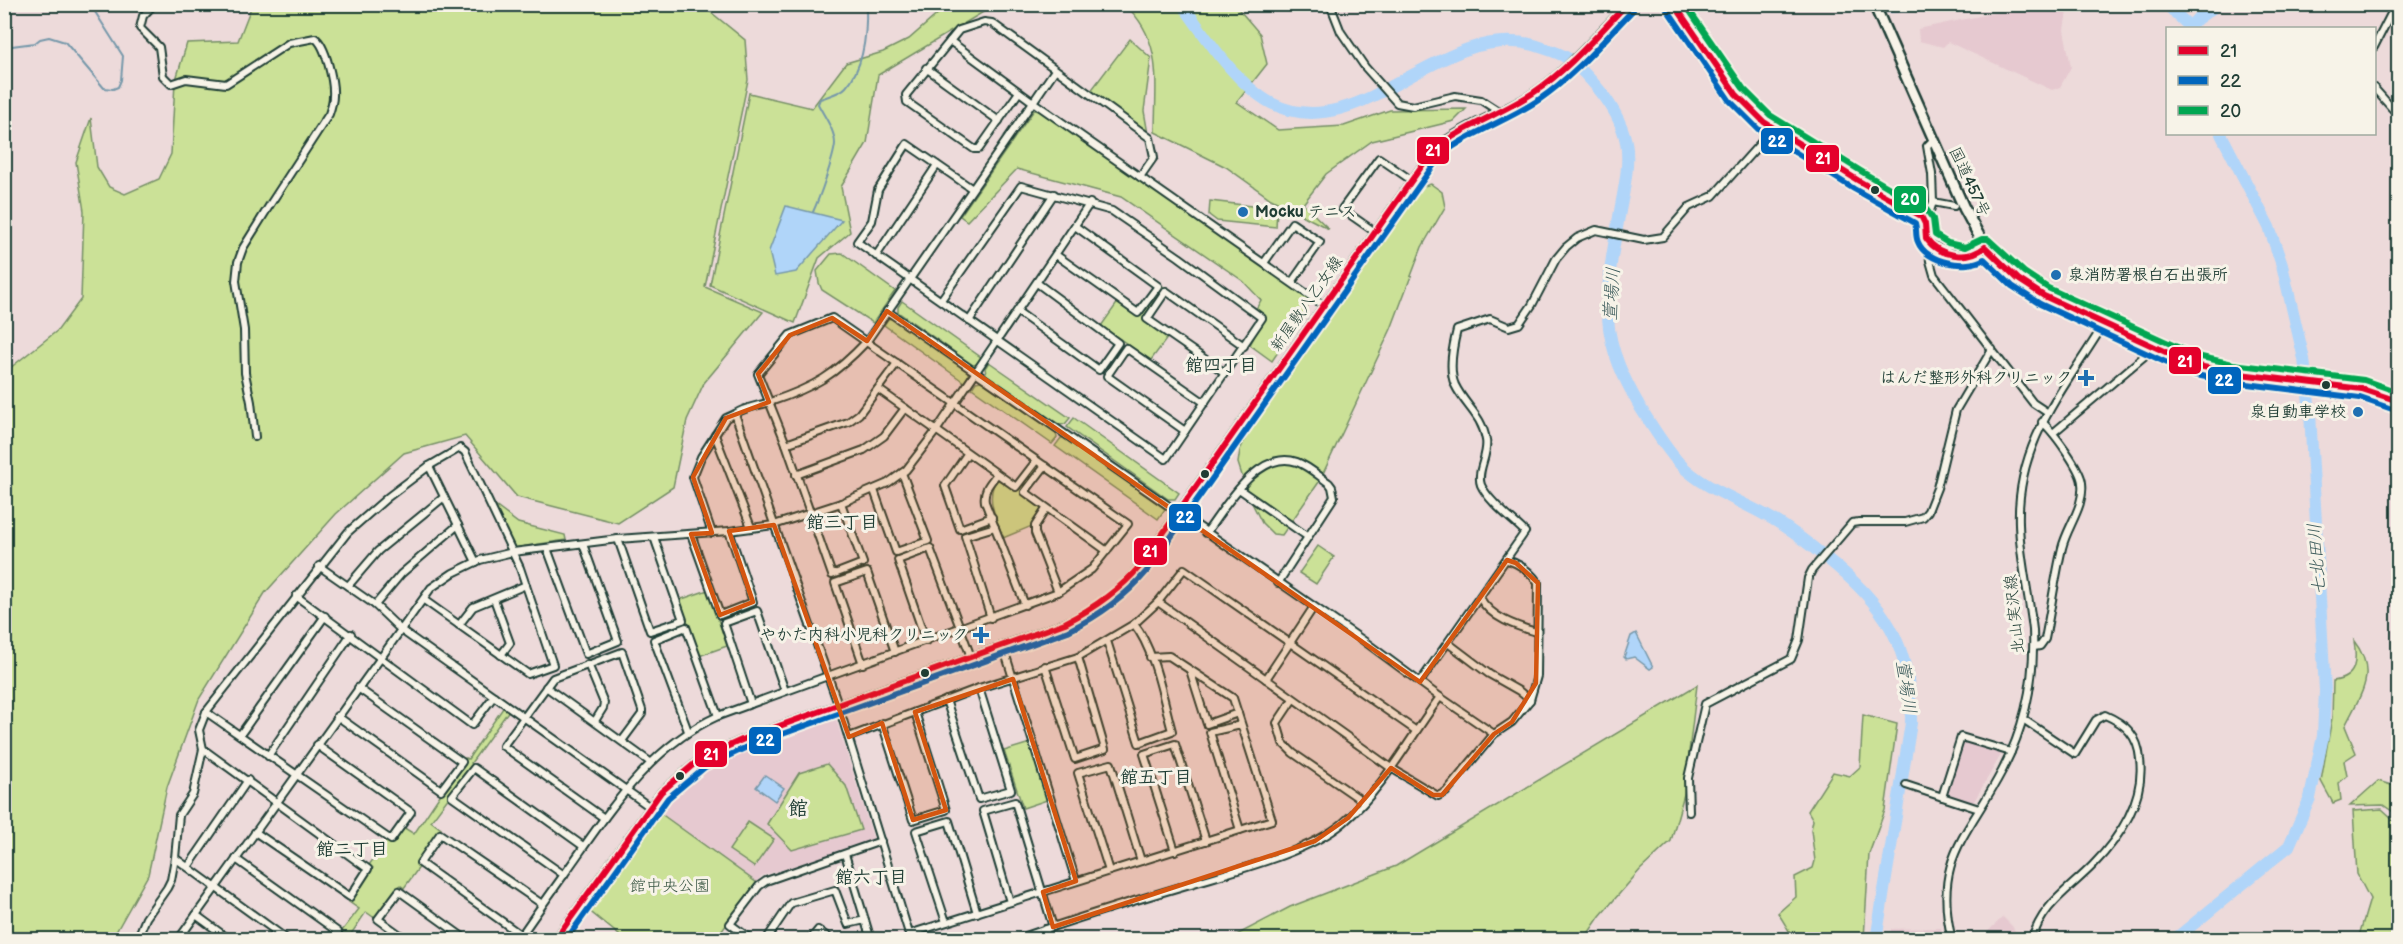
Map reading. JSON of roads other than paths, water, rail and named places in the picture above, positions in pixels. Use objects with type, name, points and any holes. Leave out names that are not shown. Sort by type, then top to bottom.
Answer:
[{"type":"highway","points":[[1674,4],[1736,94],[1749,109],[1773,129],[1921,216],[1926,223],[1928,242],[1936,247],[1961,256],[1974,255],[1985,247]]},
{"type":"highway","name":"国道457号","points":[[1874,4],[1964,208],[1985,247]]},
{"type":"main road","points":[[1985,247],[2005,268],[2031,288],[2194,365],[2211,370],[2362,389],[2398,401]]},
{"type":"street","points":[[154,4],[143,16],[140,28],[159,47],[164,76],[171,84],[186,79],[226,84],[289,43],[315,38],[323,47],[332,81],[333,103],[329,114],[265,212],[243,248],[238,262],[236,281],[244,330],[245,373],[255,437]]},
{"type":"street","points":[[1330,4],[1341,32],[1370,72],[1397,103],[1413,106],[1455,96],[1465,96],[1487,102],[1498,111]]},
{"type":"street","name":"新屋敷八乙女線","points":[[555,939],[650,807],[672,781],[700,759],[747,738],[838,704],[1065,623],[1107,599],[1134,573],[1178,513],[1433,150],[1464,128],[1531,94],[1557,74],[1627,4]]},
{"type":"street","points":[[2376,43],[2396,4]]},
{"type":"street","points":[[1019,92],[979,149],[974,149],[907,102],[906,95],[959,30],[984,22],[992,23],[1150,138],[1154,157],[1140,177]]},
{"type":"street","points":[[950,41],[1033,102],[1323,305]]},
{"type":"street","points":[[926,68],[999,121]]},
{"type":"street","points":[[712,532],[693,477],[701,457],[726,418],[740,410],[770,402],[822,381],[849,360],[867,340],[1055,70]]},
{"type":"street","points":[[2376,90],[2398,115]]},
{"type":"street","points":[[1420,682],[1525,532],[1482,486],[1480,474],[1487,446],[1484,429],[1476,412],[1456,386],[1452,375],[1457,330],[1490,319],[1509,327],[1519,324],[1532,305],[1556,259],[1577,238],[1596,230],[1644,240],[1663,237],[1689,207],[1713,196],[1773,129]]},
{"type":"street","points":[[1926,223],[1933,202],[1932,174],[1927,146],[1933,140]]},
{"type":"street","points":[[941,300],[1021,186],[1090,203],[1112,211],[1179,256],[1262,318],[1166,459],[857,243],[872,221],[878,190],[907,144],[971,188]]},
{"type":"street","points":[[1375,232],[1342,209],[1379,158],[1411,180]]},
{"type":"street","points":[[876,256],[937,165]]},
{"type":"street","points":[[969,321],[1054,194]]},
{"type":"street","points":[[1933,202],[1954,206]]},
{"type":"street","points":[[178,939],[431,588],[446,577],[476,562],[513,552],[618,539],[729,531],[774,525],[874,490],[902,473],[936,431],[1090,203]]},
{"type":"street","points":[[1264,263],[1292,223],[1320,242],[1292,282]]},
{"type":"street","points":[[1056,255],[1138,313],[1158,286],[1075,226]]},
{"type":"street","points":[[1928,242],[1934,275],[2033,403],[2048,413]]},
{"type":"street","points":[[1018,312],[1099,370],[1118,343],[1037,284]]},
{"type":"street","points":[[1225,374],[1147,320],[1166,291],[1244,346]]},
{"type":"street","points":[[887,311],[1494,734]]},
{"type":"street","points":[[542,904],[440,834],[420,863],[519,937],[583,846],[626,790],[650,762],[688,731],[718,716],[784,691],[1058,592],[1092,569],[1128,524],[867,340],[832,318],[790,335],[758,374],[786,444],[832,575],[863,564],[841,503]]},
{"type":"street","name":"北山実沢線","points":[[1952,939],[1947,915],[1947,876],[1957,846],[2011,752],[2029,698],[2034,647],[2030,599],[2021,551],[2019,504],[2025,464],[2042,422],[2104,324]]},
{"type":"street","points":[[1185,431],[1107,376],[1126,348],[1204,403]]},
{"type":"street","points":[[2053,432],[2154,348]]},
{"type":"street","points":[[1689,812],[1688,778],[1705,704],[1791,659],[1799,640],[1808,578],[1812,570],[1851,524],[1905,522],[1923,517],[1928,511],[1937,488],[1956,410],[1992,349]]},
{"type":"street","points":[[786,444],[848,422],[859,414],[897,363]]},
{"type":"street","points":[[878,389],[1016,487],[1036,461]]},
{"type":"street","points":[[796,475],[864,450],[884,436],[905,408]]},
{"type":"street","points":[[735,414],[838,704],[910,937],[945,922],[1272,820],[1233,698],[1166,655],[1150,657]]},
{"type":"street","points":[[2034,647],[2040,646],[2045,639],[2062,546],[2079,506],[2082,482],[2076,468],[2053,432],[2042,422]]},
{"type":"street","points":[[715,435],[751,527]]},
{"type":"street","points":[[137,939],[146,918],[167,888],[175,858],[179,815],[193,794],[203,749],[199,730],[206,712],[319,566],[358,522],[429,466],[460,448],[465,452],[513,552],[554,665],[528,674],[424,600]]},
{"type":"street","points":[[967,454],[945,486],[960,529],[992,517]]},
{"type":"street","points":[[1206,533],[1239,489],[1259,469],[1284,460],[1299,462],[1329,483],[1334,497],[1278,583]]},
{"type":"street","points":[[429,466],[476,562]]},
{"type":"street","points":[[1045,466],[1025,492],[1107,551]]},
{"type":"street","points":[[874,490],[896,552],[928,541],[902,473]]},
{"type":"street","points":[[997,474],[984,495],[1025,605]]},
{"type":"street","points":[[1239,489],[1308,537]]},
{"type":"street","points":[[348,586],[378,551],[444,497]]},
{"type":"street","points":[[1046,509],[1035,526],[1035,533],[1058,592]]},
{"type":"street","points":[[375,605],[401,574],[458,525]]},
{"type":"street","points":[[991,618],[965,537],[995,527]]},
{"type":"street","points":[[691,534],[720,615],[753,602],[729,531]]},
{"type":"street","points":[[618,539],[650,631],[683,620],[654,537]]},
{"type":"street","points":[[547,548],[586,654],[618,641],[583,544]]},
{"type":"street","points":[[927,641],[898,560],[930,548],[970,657]]},
{"type":"street","points":[[1158,603],[1391,768],[1433,795],[1442,795],[1494,734],[1512,722],[1530,700],[1536,683],[1538,583],[1533,576],[1516,563],[1507,560]]},
{"type":"street","points":[[319,566],[375,605],[401,630],[650,807]]},
{"type":"street","points":[[849,737],[979,688],[1078,657],[1134,624],[1158,603],[1184,569],[1415,730]]},
{"type":"street","points":[[864,664],[835,583],[867,572],[895,652]]},
{"type":"street","points":[[459,625],[473,607],[526,585]]},
{"type":"street","points":[[296,596],[351,634],[379,658],[472,725],[494,696]]},
{"type":"street","points":[[1480,598],[1493,613],[1514,625],[1536,632]]},
{"type":"street","points":[[494,599],[510,644],[501,655]]},
{"type":"street","points":[[1266,679],[1313,608]]},
{"type":"street","points":[[751,704],[724,623],[758,611],[784,691]]},
{"type":"street","points":[[240,735],[324,616]]},
{"type":"street","points":[[1107,641],[1139,743],[1172,731],[1150,657],[1139,630],[1134,624]]},
{"type":"street","points":[[688,731],[654,640],[686,627],[718,716]]},
{"type":"street","points":[[268,756],[351,634]]},
{"type":"street","points":[[1448,643],[1489,674],[1530,700]]},
{"type":"street","points":[[1003,646],[1076,881]]},
{"type":"street","points":[[604,818],[503,746],[553,678],[622,652],[642,714],[622,741]]},
{"type":"street","points":[[1045,666],[1075,759],[1106,749],[1078,657]]},
{"type":"street","points":[[588,664],[604,703],[595,722]]},
{"type":"street","points":[[1190,669],[1207,724],[1238,712]]},
{"type":"street","points":[[337,716],[441,790],[462,762],[358,687]]},
{"type":"street","points":[[546,687],[650,762]]},
{"type":"street","points":[[946,700],[979,799],[1011,790],[979,688]]},
{"type":"street","points":[[1014,939],[1029,937],[1049,928],[1305,846],[1342,824],[1364,802],[1391,768],[1415,730],[1440,697]]},
{"type":"street","points":[[1293,699],[1277,723],[1283,743],[1293,753],[1364,802]]},
{"type":"street","points":[[206,712],[392,840],[411,812],[317,745]]},
{"type":"street","points":[[882,723],[914,820],[946,810],[915,712]]},
{"type":"street","points":[[2023,719],[2075,754],[2096,720],[2105,716],[2115,720],[2126,726],[2134,736],[2142,771],[2133,806],[2125,825],[2092,866],[2062,891],[2036,929],[2032,939]]},
{"type":"street","points":[[1240,830],[1210,732],[1241,725]]},
{"type":"street","points":[[1942,797],[1961,737],[2011,752]]},
{"type":"street","points":[[1175,851],[1144,754],[1176,744],[1206,841]]},
{"type":"street","points":[[203,749],[368,869],[350,897],[255,832]]},
{"type":"street","points":[[1109,871],[1078,773],[1111,764],[1142,861]]},
{"type":"street","points":[[564,875],[452,796],[474,768],[583,846]]},
{"type":"street","points":[[188,867],[248,780]]},
{"type":"street","points":[[1906,785],[1979,808]]},
{"type":"street","points":[[1010,902],[983,811],[1015,802],[1043,892],[1049,939]]},
{"type":"street","points":[[945,922],[916,831],[949,821],[977,913]]},
{"type":"street","points":[[752,939],[730,924],[762,883],[880,841]]},
{"type":"street","points":[[845,854],[872,939]]},
{"type":"street","points":[[175,858],[288,939]]},
{"type":"street","points":[[236,859],[338,933],[334,939]]},
{"type":"street","points":[[766,939],[791,903],[835,890],[848,924],[865,920]]},
{"type":"street","points":[[407,939],[378,919],[399,891],[467,939]]},
{"type":"street","points":[[196,915],[230,939]]},
{"type":"street","points":[[810,939],[818,930],[832,939]]},
{"type":"water","points":[[786,206],[842,220],[796,272],[775,276],[769,251]]},
{"type":"water","points":[[1636,633],[1653,667],[1650,669],[1634,657],[1626,659],[1624,657],[1631,636]]},
{"type":"water","points":[[765,775],[784,788],[775,801],[756,787]]},
{"type":"waterway","points":[[4,47],[35,43],[49,37],[65,42],[104,88],[118,87],[121,80],[123,56],[90,4]]},
{"type":"waterway","points":[[813,212],[835,144],[831,128],[818,104],[820,99],[844,89],[857,69],[865,37],[866,4]]},
{"type":"waterway","name":"萱場川","points":[[1182,4],[1222,58],[1258,95],[1271,103],[1304,113],[1336,110],[1368,98],[1432,64],[1465,50],[1499,42],[1534,45],[1565,57],[1573,62],[1606,98],[1621,127],[1626,142],[1627,159],[1625,185],[1609,278],[1609,330],[1623,375],[1634,396],[1659,437],[1680,464],[1711,487],[1782,525],[1845,573],[1878,609],[1900,648],[1910,695],[1911,723],[1876,940]]},
{"type":"waterway","points":[[1844,4],[1890,7],[1921,4]]},
{"type":"waterway","points":[[2166,4],[2190,27]]},
{"type":"waterway","name":"七北田川","points":[[2190,27],[2218,4]]},
{"type":"waterway","name":"七北田川","points":[[2174,940],[2289,846],[2310,798],[2323,736],[2325,691],[2310,412],[2304,359],[2282,265],[2269,227],[2222,135]]},
{"type":"place","name":"Mocku テニス","points":[[1243,212]]},
{"type":"place","name":"泉消防署根白石出張所","points":[[2056,275]]},
{"type":"place","name":"はんだ整形外科クリニック","points":[[2086,378]]},
{"type":"place","name":"泉自動車学校","points":[[2358,412]]},
{"type":"place","name":"やかた内科小児科クリニック","points":[[981,635]]},
{"type":"district","name":"館四丁目","points":[[1221,365]]},
{"type":"district","name":"館三丁目","points":[[842,522]]},
{"type":"district","name":"館五丁目","points":[[1156,777]]},
{"type":"district","name":"館","points":[[798,809]]},
{"type":"district","name":"館二丁目","points":[[352,849]]},
{"type":"district","name":"館六丁目","points":[[871,877]]},
{"type":"park label","name":"館中央公園","points":[[670,886]]}]
